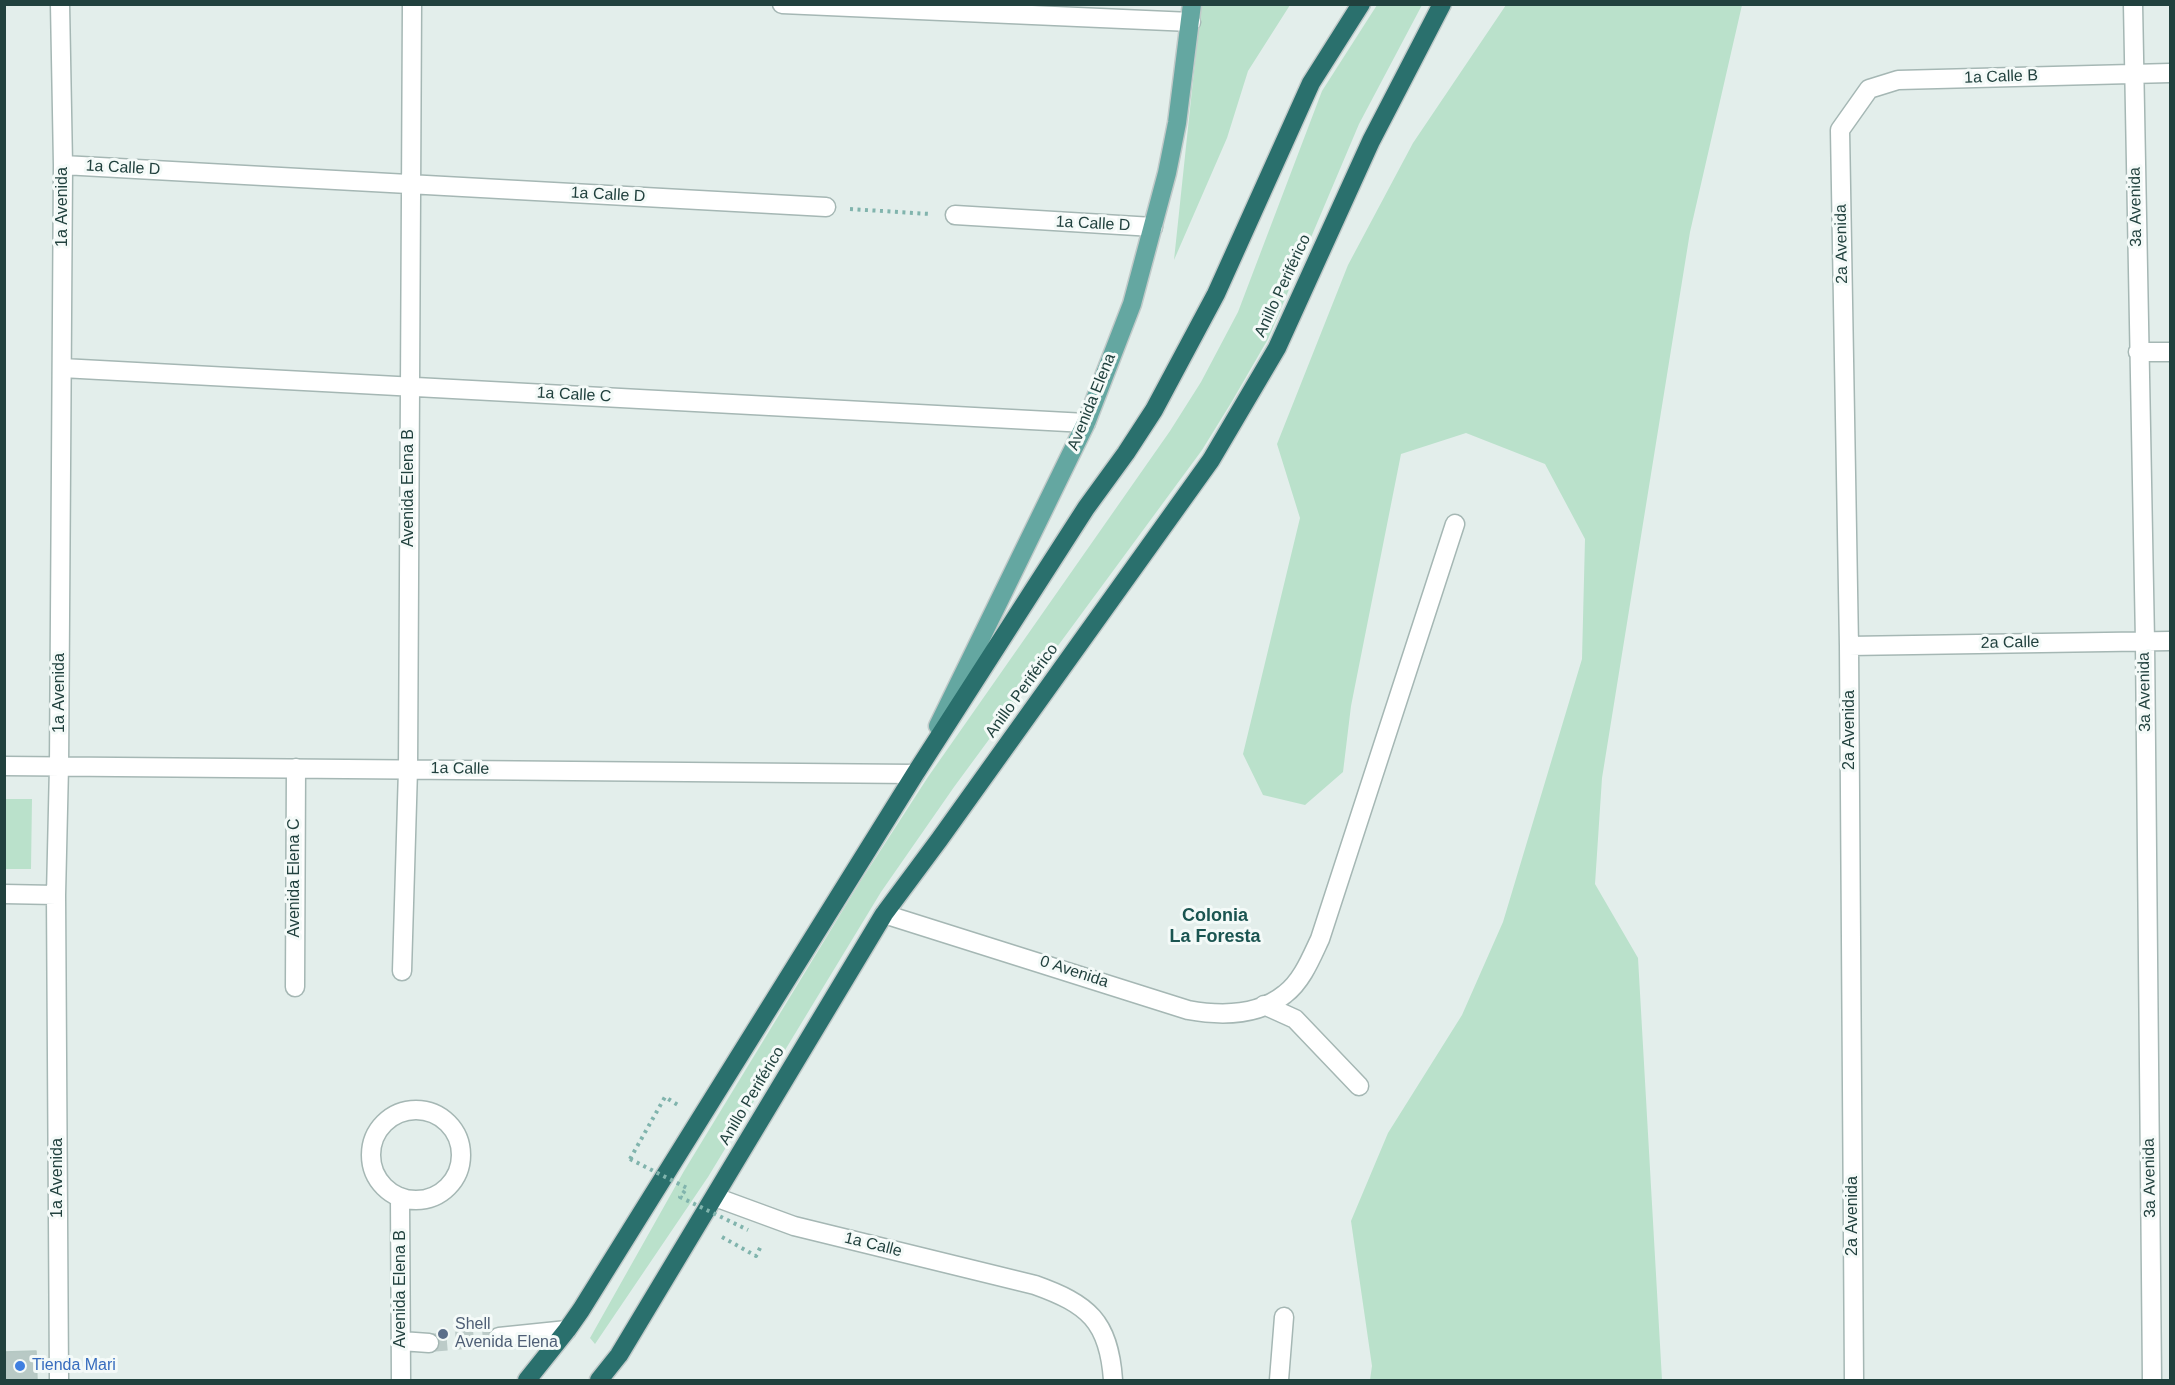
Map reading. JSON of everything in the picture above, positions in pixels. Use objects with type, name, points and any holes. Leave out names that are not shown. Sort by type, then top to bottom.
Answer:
[{"type":"highway","name":"Anillo Periférico","points":[[527,1380],[567,1330],[915,774],[1086,508],[1154,410],[1216,294],[1311,83],[1361,4]]},
{"type":"highway","name":"Anillo Periférico","points":[[599,1380],[619,1355],[884,914],[1211,460],[1277,348],[1371,141],[1443,4]]},
{"type":"main road","name":"Avenida Elena","points":[[915,774],[1086,423],[1132,304],[1167,173],[1177,123],[1191,13]]},
{"type":"street","name":"1a Avenida","points":[[59,1380],[56,895],[63,165],[60,4]]},
{"type":"street","name":"Avenida Elena B","points":[[402,971],[408,769],[412,4]]},
{"type":"street","points":[[782,4],[1191,13]]},
{"type":"street","name":"3a Avenida","points":[[2133,4],[2145,641],[2152,1380]]},
{"type":"street","points":[[2134,74],[2170,73]]},
{"type":"street","name":"1a Calle B","points":[[1869,89],[1898,80],[2134,74]]},
{"type":"street","name":"2a Avenida","points":[[1854,1380],[1849,646],[1840,130],[1869,89]]},
{"type":"street","name":"1a Calle D","points":[[63,165],[826,207]]},
{"type":"street","name":"1a Calle D","points":[[955,215],[1153,227]]},
{"type":"street","points":[[2138,352],[2170,352]]},
{"type":"street","name":"1a Calle C","points":[[62,368],[1086,423]]},
{"type":"street","name":"0 Avenida","points":[[884,914],[1188,1010],[1211,1014],[1251,1010],[1287,993],[1309,963],[1320,939],[1455,524]]},
{"type":"street","name":"2a Calle","points":[[1849,646],[2170,641]]},
{"type":"street","name":"1a Calle","points":[[4,766],[915,774]]},
{"type":"street","name":"Avenida Elena C","points":[[295,987],[296,768]]},
{"type":"street","points":[[4,894],[56,895]]},
{"type":"street","points":[[1264,1005],[1295,1019],[1359,1086]]},
{"type":"street","points":[[410,1110],[424,1110],[439,1115],[458,1137],[462,1152],[460,1167],[454,1180],[444,1191],[430,1198],[416,1200],[400,1197],[387,1190],[378,1179],[372,1166],[370,1150],[375,1136],[383,1123],[395,1115],[410,1110]]},
{"type":"street","name":"Avenida Elena B","points":[[400,1197],[401,1380]]},
{"type":"street","name":"1a Calle","points":[[715,1197],[794,1226],[1035,1285],[1061,1294],[1086,1310],[1098,1325],[1109,1352],[1113,1380]]},
{"type":"street","points":[[1279,1380],[1284,1317]]},
{"type":"street","points":[[499,1337],[567,1330]]},
{"type":"street","points":[[401,1341],[429,1343]]},
{"type":"path","points":[[826,207],[955,215]]},
{"type":"path","points":[[665,1097],[630,1159],[687,1188],[680,1197],[756,1234]]},
{"type":"path","points":[[717,1241],[720,1235],[756,1256],[765,1239]]},
{"type":"green space","points":[[1201,5],[1290,5],[1248,71],[1227,138],[1174,260]]},
{"type":"green space","points":[[1377,5],[1422,5],[1359,124],[1268,339],[1231,403],[1202,450],[954,787],[881,892],[708,1177],[595,1344],[590,1338],[684,1171],[860,882],[928,777],[1170,431],[1201,382],[1238,312],[1322,91]]},
{"type":"green space","points":[[1506,5],[1742,5],[1690,232],[1602,778],[1595,884],[1638,958],[1662,1380],[1370,1380],[1372,1366],[1351,1221],[1388,1133],[1462,1015],[1503,922],[1582,659],[1585,539],[1545,464],[1466,433],[1401,454],[1351,706],[1343,772],[1305,805],[1263,795],[1243,754],[1300,518],[1277,444],[1348,265],[1413,143]]},
{"type":"green space","points":[[5,799],[32,799],[31,869],[5,869]]},
{"type":"building","name":"Tienda Mari","points":[[36,1351],[37,1380],[4,1380],[4,1352]]},
{"type":"tunnel","points":[[429,1343],[499,1337]]},
{"type":"place","name":"Shell Avenida Elena","points":[[443,1334]]},
{"type":"place","name":"Tienda Mari","points":[[20,1366]]},
{"type":"district","name":"Colonia La Foresta","points":[[1215,926]]}]
